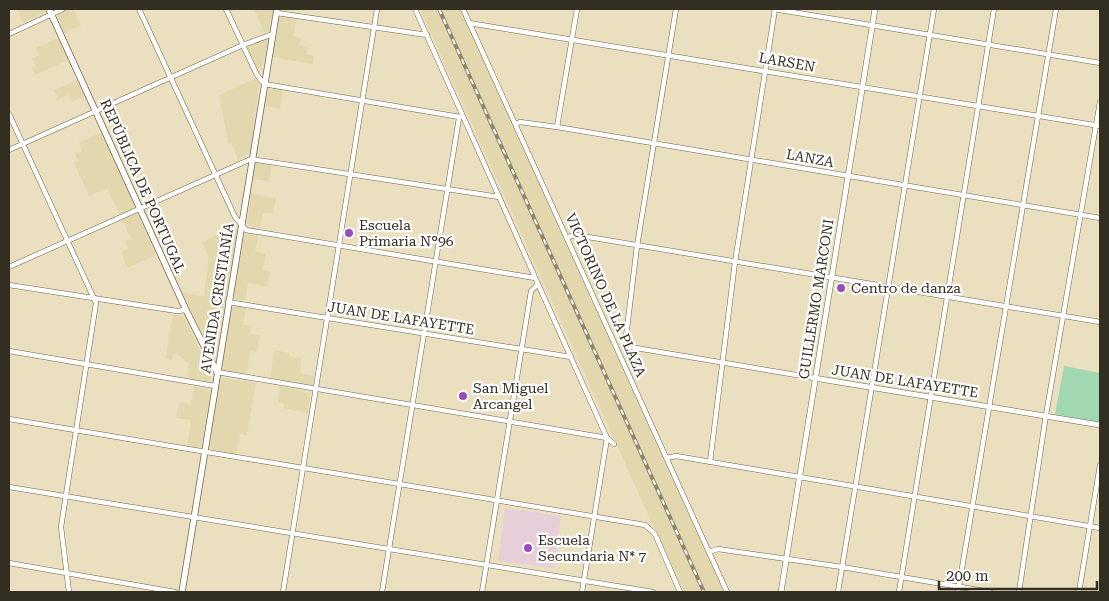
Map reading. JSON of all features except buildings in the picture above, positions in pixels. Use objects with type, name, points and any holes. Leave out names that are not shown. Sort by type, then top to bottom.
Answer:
[{"type":"main road","name":"REPÚBLICA DE PORTUGAL","points":[[50,11],[186,310],[217,372]]},
{"type":"main road","name":"AVENIDA CRISTIANÍA","points":[[182,592],[277,11]]},
{"type":"street","points":[[9,34],[50,11],[63,9]]},
{"type":"street","points":[[139,9],[214,174],[242,227],[246,230],[535,278]]},
{"type":"street","points":[[226,9],[264,84],[461,117]]},
{"type":"street","points":[[283,592],[377,9]]},
{"type":"street","points":[[415,9],[461,117],[607,438],[614,444]]},
{"type":"street","name":"VICTORINO DE LA PLAZA","points":[[463,9],[728,592]]},
{"type":"street","points":[[557,127],[577,9]]},
{"type":"street","points":[[617,348],[625,345],[637,246],[676,9]]},
{"type":"street","points":[[710,462],[735,262],[774,9],[1100,63]]},
{"type":"street","name":"GUILLERMO MARCONI","points":[[781,592],[875,9]]},
{"type":"street","points":[[838,592],[934,9]]},
{"type":"street","points":[[899,592],[994,9]]},
{"type":"street","points":[[958,590],[1056,9]]},
{"type":"street","points":[[277,11],[427,36]]},
{"type":"street","name":"LARSEN","points":[[469,23],[573,38],[1098,126]]},
{"type":"street","points":[[9,150],[170,77],[273,34]]},
{"type":"street","points":[[1019,592],[1046,415],[1098,126],[1100,102]]},
{"type":"street","points":[[9,114],[66,242],[96,303],[64,495],[60,534],[69,592]]},
{"type":"street","points":[[382,592],[461,117]]},
{"type":"street","name":"LANZA","points":[[516,124],[520,122],[557,127],[1100,218]]},
{"type":"street","points":[[9,267],[214,174],[252,159],[499,197]]},
{"type":"street","points":[[568,237],[576,236],[1100,322]]},
{"type":"street","points":[[482,592],[532,291],[538,284]]},
{"type":"street","points":[[9,285],[186,310]]},
{"type":"street","name":"JUAN DE LAFAYETTE","points":[[228,302],[570,357]]},
{"type":"street","name":"JUAN DE LAFAYETTE","points":[[625,345],[1100,425]]},
{"type":"street","points":[[9,351],[215,386]]},
{"type":"street","points":[[217,372],[607,438]]},
{"type":"street","points":[[9,419],[645,525],[651,529],[680,592]]},
{"type":"street","points":[[582,592],[607,438]]},
{"type":"street","points":[[667,458],[676,456],[1100,528]]},
{"type":"street","points":[[1078,592],[1100,465]]},
{"type":"street","points":[[9,486],[653,592]]},
{"type":"street","points":[[709,552],[718,549],[786,558],[842,566],[958,590],[990,592]]},
{"type":"street","points":[[9,563],[175,592]]},
{"type":"shaded area","points":[[17,9],[45,9],[46,12],[23,23]]},
{"type":"shaded area","points":[[69,9],[74,9],[81,25],[64,33],[58,16]]},
{"type":"shaded area","points":[[254,9],[274,9],[270,29],[265,34]]},
{"type":"shaded area","points":[[420,9],[460,9],[724,592],[683,592]]},
{"type":"shaded area","points":[[283,17],[297,18],[293,36],[301,38],[299,45],[308,47],[307,55],[314,56],[313,64],[272,57],[279,19]]},
{"type":"shaded area","points":[[58,38],[68,60],[35,75],[32,68],[35,66],[32,58],[39,55],[36,48]]},
{"type":"shaded area","points":[[266,38],[268,42],[263,65],[259,68],[255,66],[247,46]]},
{"type":"shaded area","points":[[256,78],[259,86],[250,152],[238,160],[232,144],[228,143],[219,95]]},
{"type":"shaded area","points":[[77,80],[85,96],[72,102],[69,95],[58,99],[54,90]]},
{"type":"shaded area","points":[[274,88],[283,89],[280,108],[265,106],[267,92]]},
{"type":"shaded area","points":[[102,132],[134,203],[132,209],[120,215],[107,188],[89,196],[74,163],[78,161],[75,154],[82,151],[79,143]]},
{"type":"shaded area","points":[[258,161],[272,163],[269,181],[253,179],[255,164]]},
{"type":"shaded area","points":[[251,194],[276,198],[273,214],[263,213],[260,229],[247,225]]},
{"type":"shaded area","points":[[137,213],[156,255],[127,268],[121,252],[128,249],[125,241],[131,239],[122,219]]},
{"type":"shaded area","points":[[233,220],[237,233],[216,348],[211,351],[183,293],[204,296],[209,257],[202,242],[224,232],[221,225]]},
{"type":"shaded area","points":[[248,233],[258,235],[255,252],[266,254],[263,270],[270,271],[268,287],[248,283],[245,301],[237,300],[234,295],[244,236]]},
{"type":"shaded area","points":[[236,305],[246,307],[243,325],[251,326],[250,334],[260,335],[257,352],[250,351],[247,375],[225,372],[222,369],[231,309]]},
{"type":"shaded area","points":[[173,314],[184,317],[212,377],[210,382],[187,380],[189,364],[174,352],[172,360],[165,359]]},
{"type":"shaded area","points":[[274,350],[301,358],[300,373],[314,376],[312,385],[270,379]]},
{"type":"shaded area","points":[[224,378],[256,383],[247,435],[240,434],[236,456],[213,451],[209,446],[220,380]]},
{"type":"shaded area","points":[[280,386],[310,393],[308,413],[284,409],[284,404],[278,402]]},
{"type":"shaded area","points":[[194,387],[206,388],[210,394],[202,445],[198,448],[187,446],[191,420],[176,418],[179,402],[191,404]]},
{"type":"shaded area","name":"Escuela Secundaria N* 7","points":[[505,508],[561,516],[554,568],[498,561]]},
{"type":"green space","points":[[1064,366],[1100,373],[1100,423],[1055,414]]},
{"type":"railway","points":[[439,9],[704,592]]},
{"type":"place","name":"Escuela Primaria N°96","points":[[349,233]]},
{"type":"place","name":"Centro de danza","points":[[841,288]]},
{"type":"place","name":"San Miguel Arcangel","points":[[463,396]]},
{"type":"place","name":"Escuela Secundaria N* 7","points":[[528,548]]}]
